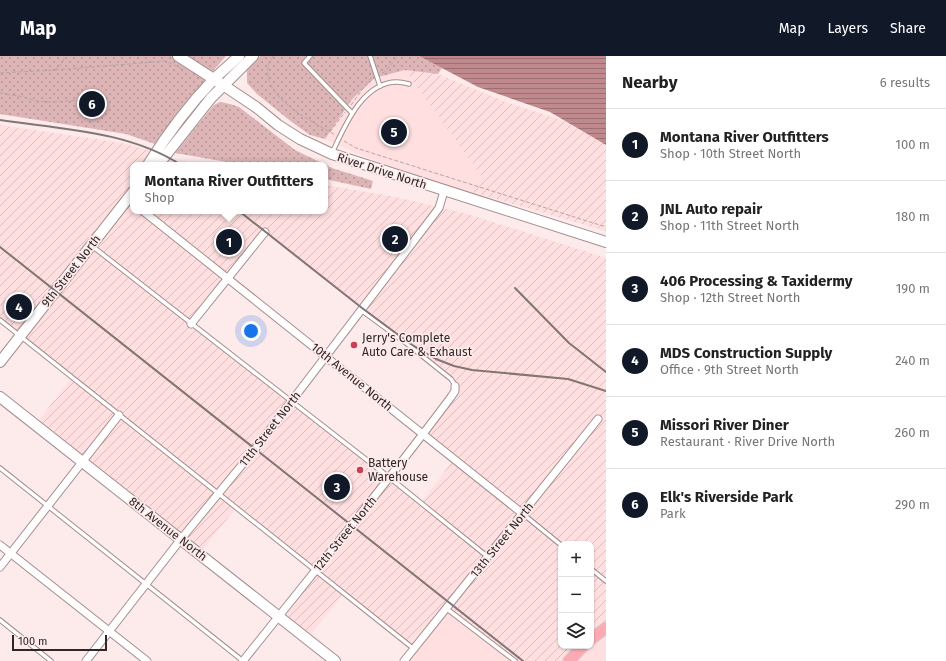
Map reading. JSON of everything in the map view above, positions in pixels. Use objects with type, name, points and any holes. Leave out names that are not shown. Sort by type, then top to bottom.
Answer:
[{"type":"main road","name":"River Drive North","points":[[178,56],[256,107],[278,125],[300,139],[332,154],[606,242]]},
{"type":"main road","points":[[150,162],[193,102],[214,79],[240,56]]},
{"type":"main road","points":[[160,162],[211,98],[253,56]]},
{"type":"main road","name":"9th Street North","points":[[0,362],[91,245],[130,199]]},
{"type":"main road","name":"8th Avenue North","points":[[0,397],[335,661]]},
{"type":"main road","points":[[594,637],[606,628]]},
{"type":"main road","points":[[569,661],[581,649]]},
{"type":"street","name":"11th Street North","points":[[86,661],[326,357],[439,208],[444,191]]},
{"type":"street","name":"10th Avenue North","points":[[147,214],[523,514]]},
{"type":"street","points":[[192,324],[265,232]]},
{"type":"street","name":"12th Street North","points":[[243,661],[390,478],[451,397],[456,386]]},
{"type":"street","points":[[0,567],[120,414]]},
{"type":"street","name":"13th Street North","points":[[404,661],[598,419]]},
{"type":"street","points":[[0,545],[147,661]]},
{"type":"lane","points":[[310,56],[304,63],[352,113]]},
{"type":"lane","points":[[370,56],[380,86]]},
{"type":"lane","points":[[332,154],[352,113],[372,92],[380,86],[396,82],[409,84]]},
{"type":"lane","points":[[91,245],[390,478],[488,557]]},
{"type":"lane","points":[[361,310],[406,343],[451,379],[456,386]]},
{"type":"lane","points":[[0,320],[414,649]]},
{"type":"lane","points":[[0,468],[243,661]]},
{"type":"lane","name":"10th Avenue North","points":[[523,514],[558,543]]},
{"type":"lane","points":[[594,572],[606,582]]},
{"type":"lane","points":[[447,609],[515,661]]},
{"type":"lane","points":[[0,620],[51,661]]},
{"type":"path","points":[[55,70],[60,66],[64,56]]},
{"type":"path","points":[[273,56],[268,66],[268,78],[272,89],[288,106],[331,133]]},
{"type":"path","points":[[0,73],[166,61],[184,71],[188,65]]},
{"type":"path","points":[[0,93],[24,97],[36,101],[54,102],[83,99],[94,93],[102,97],[103,101],[98,109],[92,109],[87,106],[83,99]]},
{"type":"path","points":[[349,144],[356,148],[441,176],[606,227]]},
{"type":"shaded area","points":[[0,56],[226,56],[193,94],[155,144],[126,134],[0,114]]},
{"type":"shaded area","points":[[260,56],[419,56],[442,68],[438,74],[405,70],[375,78],[353,98],[325,139],[310,135],[293,123],[257,94],[247,83],[247,70]]},
{"type":"shaded area","points":[[419,56],[606,56],[606,145],[550,112],[478,87]]},
{"type":"shaded area","points":[[405,70],[483,178],[472,192],[416,175],[363,156],[325,139],[353,98],[375,78]]},
{"type":"shaded area","points":[[405,70],[438,74],[506,102],[564,121],[606,145],[606,231],[472,192],[483,178]]},
{"type":"shaded area","points":[[220,102],[239,107],[295,150],[320,162],[227,162],[175,153],[214,105]]},
{"type":"shaded area","points":[[0,125],[122,143],[156,152],[150,162],[130,162],[130,214],[328,214],[328,186],[396,197],[468,214],[606,258],[606,628],[594,637],[594,541],[558,541],[558,649],[580,649],[569,661],[515,661],[447,609],[414,649],[344,593],[307,639],[278,617],[315,571],[236,508],[199,554],[35,425],[73,376],[0,320]],"holes":[[[265,232],[451,379],[455,391],[423,434],[454,459],[421,503],[192,323]]]},
{"type":"shaded area","points":[[166,157],[188,162],[161,162]]},
{"type":"shaded area","points":[[328,166],[373,181],[371,189],[328,180]]},
{"type":"shaded area","points":[[447,609],[515,661],[404,661]]},
{"type":"shaded area","points":[[606,628],[606,661],[570,661],[580,649],[594,649],[594,637]]},
{"type":"railway","points":[[0,120],[70,129],[117,138],[161,154],[176,162]]},
{"type":"railway","points":[[243,214],[362,308],[409,343],[436,359],[454,366],[472,370],[568,379],[606,391]]},
{"type":"railway","points":[[0,247],[523,661]]},
{"type":"railway","points":[[515,288],[569,343],[606,372]]},
{"type":"place","name":"Elk's Riverside Park","points":[[92,104]]},
{"type":"place","name":"Missori River Diner","points":[[394,132]]},
{"type":"place","name":"JNL Auto repair","points":[[395,239]]},
{"type":"place","name":"Montana River Outfitters","points":[[229,242]]},
{"type":"place","name":"MDS Construction Supply","points":[[19,307]]},
{"type":"place","name":"Jerry's Complete Auto Care & Exhaust","points":[[354,345]]},
{"type":"place","name":"Battery Warehouse","points":[[360,470]]},
{"type":"place","name":"406 Processing & Taxidermy","points":[[337,487]]}]
